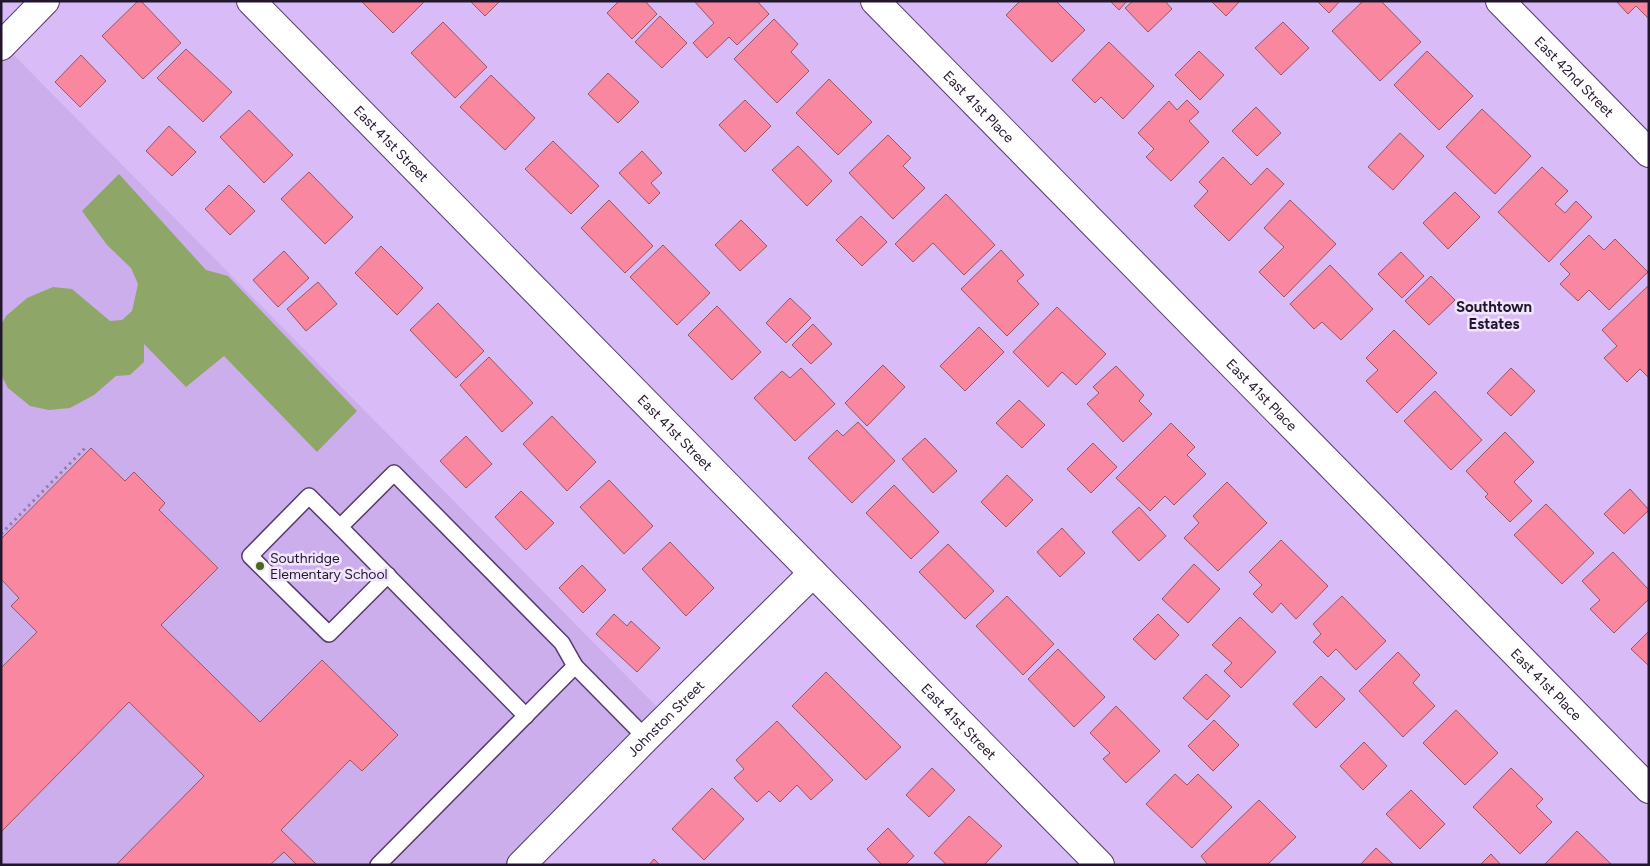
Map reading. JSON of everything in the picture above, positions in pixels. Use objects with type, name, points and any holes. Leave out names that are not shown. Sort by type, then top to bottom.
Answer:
[{"type":"street","points":[[1,46],[45,1]]},
{"type":"street","name":"East 41st Street","points":[[251,1],[1100,865]]},
{"type":"street","name":"East 41st Place","points":[[875,1],[1649,789]]},
{"type":"street","name":"East 42nd Street","points":[[1500,1],[1649,153]]},
{"type":"street","name":"Johnston Street","points":[[521,865],[813,573]]},
{"type":"lane","points":[[340,527],[394,473],[562,643],[575,666],[646,738]]},
{"type":"lane","points":[[388,576],[329,634],[250,556],[309,496],[340,527],[526,716]]},
{"type":"lane","points":[[378,865],[575,666]]},
{"type":"path","points":[[1,534],[87,446]]},
{"type":"shaded area","name":"Southridge Elementary School","points":[[3,44],[667,717],[521,865],[1,865],[1,46]]},
{"type":"green space","points":[[119,174],[206,270],[228,276],[357,411],[317,452],[224,356],[186,387],[144,344],[144,362],[130,375],[116,376],[94,395],[70,408],[49,410],[30,406],[8,388],[1,375],[1,325],[6,316],[27,298],[53,287],[72,289],[110,321],[122,320],[132,311],[138,284],[131,268],[107,245],[82,211]]},
{"type":"building","points":[[138,1],[141,1],[181,43],[143,79],[102,36]]},
{"type":"building","points":[[361,1],[423,1],[424,2],[393,33]]},
{"type":"building","points":[[470,1],[500,1],[485,16]]},
{"type":"building","points":[[619,1],[645,1],[657,14],[632,39],[607,13]]},
{"type":"building","points":[[694,1],[757,1],[769,14],[737,45],[729,37],[707,58],[693,43],[714,23]]},
{"type":"building","points":[[1020,1],[1056,1],[1085,30],[1052,62],[1006,15]]},
{"type":"building","points":[[1110,1],[1127,1],[1119,10]]},
{"type":"building","points":[[1133,1],[1165,1],[1172,9],[1148,32],[1125,8]]},
{"type":"building","points":[[1211,1],[1240,1],[1226,16]]},
{"type":"building","points":[[1317,1],[1340,1],[1329,13]]},
{"type":"building","points":[[1363,1],[1381,1],[1421,42],[1380,81],[1332,31]]},
{"type":"building","points":[[1616,1],[1649,1],[1649,19],[1636,6],[1628,14]]},
{"type":"building","points":[[660,16],[687,43],[662,68],[635,42]]},
{"type":"building","points":[[774,19],[798,44],[791,52],[809,71],[777,103],[734,59]]},
{"type":"building","points":[[443,22],[487,67],[455,98],[411,53]]},
{"type":"building","points":[[1283,22],[1309,48],[1281,75],[1255,48]]},
{"type":"building","points":[[1109,42],[1154,86],[1123,119],[1101,97],[1095,103],[1072,80]]},
{"type":"building","points":[[186,49],[232,92],[203,122],[157,78]]},
{"type":"building","points":[[1199,51],[1224,75],[1200,100],[1175,75]]},
{"type":"building","points":[[1427,51],[1473,96],[1439,130],[1394,85]]},
{"type":"building","points":[[81,55],[106,81],[80,107],[55,82]]},
{"type":"building","points":[[608,73],[639,102],[618,123],[588,94]]},
{"type":"building","points":[[491,75],[535,118],[505,150],[460,107]]},
{"type":"building","points":[[829,79],[872,122],[838,155],[796,113]]},
{"type":"building","points":[[745,100],[771,126],[745,152],[719,125]]},
{"type":"building","points":[[1187,100],[1199,112],[1189,121],[1209,142],[1171,181],[1146,157],[1154,149],[1138,133],[1169,101],[1177,110]]},
{"type":"building","points":[[1256,107],[1281,133],[1257,156],[1232,131]]},
{"type":"building","points":[[1482,109],[1531,156],[1495,194],[1446,147]]},
{"type":"building","points":[[249,110],[293,155],[264,183],[220,137]]},
{"type":"building","points":[[169,126],[196,152],[172,176],[146,151]]},
{"type":"building","points":[[1400,133],[1424,156],[1393,190],[1368,167]]},
{"type":"building","points":[[888,135],[911,158],[903,166],[925,188],[893,219],[849,173]]},
{"type":"building","points":[[553,141],[599,186],[571,214],[525,169]]},
{"type":"building","points":[[798,146],[832,181],[807,206],[772,170]]},
{"type":"building","points":[[642,151],[662,173],[651,183],[660,193],[649,204],[619,173]]},
{"type":"building","points":[[1223,157],[1251,185],[1267,168],[1284,184],[1229,241],[1194,206],[1208,191],[1199,182]]},
{"type":"building","points":[[1542,167],[1568,191],[1555,204],[1565,213],[1576,201],[1592,217],[1549,262],[1498,212]]},
{"type":"building","points":[[309,172],[353,217],[325,244],[281,199]]},
{"type":"building","points":[[229,185],[255,211],[230,235],[205,209]]},
{"type":"building","points":[[1455,192],[1480,217],[1448,249],[1423,223]]},
{"type":"building","points":[[946,194],[995,245],[964,275],[933,243],[913,262],[895,244]]},
{"type":"building","points":[[609,200],[653,246],[625,273],[581,228]]},
{"type":"building","points":[[1290,200],[1336,244],[1284,297],[1259,272],[1284,247],[1264,228]]},
{"type":"building","points":[[861,216],[887,242],[862,266],[836,240]]},
{"type":"building","points":[[741,220],[767,246],[740,271],[715,245]]},
{"type":"building","points":[[1589,235],[1604,250],[1615,239],[1648,272],[1609,310],[1589,290],[1578,301],[1560,284],[1570,274],[1560,264]]},
{"type":"building","points":[[663,245],[710,293],[677,325],[630,277]]},
{"type":"building","points":[[381,246],[423,288],[397,315],[355,273]]},
{"type":"building","points":[[1001,250],[1024,275],[1017,281],[1039,304],[1007,336],[961,289]]},
{"type":"building","points":[[284,251],[309,278],[278,307],[253,280]]},
{"type":"building","points":[[1401,252],[1424,276],[1402,298],[1378,274]]},
{"type":"building","points":[[1330,265],[1373,309],[1341,340],[1322,322],[1314,329],[1290,304]]},
{"type":"building","points":[[1431,276],[1455,300],[1429,325],[1405,301]]},
{"type":"building","points":[[318,282],[337,304],[306,331],[287,309]]},
{"type":"building","points":[[1649,285],[1649,378],[1640,369],[1627,382],[1604,358],[1617,346],[1602,330]]},
{"type":"building","points":[[790,298],[811,318],[786,343],[766,323]]},
{"type":"building","points":[[438,303],[484,351],[456,378],[410,330]]},
{"type":"building","points":[[717,306],[761,352],[732,380],[688,335]]},
{"type":"building","points":[[1057,307],[1106,354],[1076,385],[1062,372],[1048,387],[1013,352]]},
{"type":"building","points":[[813,324],[832,344],[811,364],[792,345]]},
{"type":"building","points":[[979,327],[1004,352],[965,391],[940,366]]},
{"type":"building","points":[[1394,330],[1437,373],[1397,413],[1366,381],[1378,370],[1366,358]]},
{"type":"building","points":[[489,357],[533,403],[502,432],[460,385]]},
{"type":"building","points":[[883,365],[905,387],[867,426],[845,403]]},
{"type":"building","points":[[1116,366],[1144,395],[1139,401],[1152,414],[1123,442],[1087,404],[1099,393],[1093,387]]},
{"type":"building","points":[[801,368],[835,404],[795,441],[754,398],[782,371],[790,378]]},
{"type":"building","points":[[1511,368],[1535,391],[1511,416],[1487,393]]},
{"type":"building","points":[[1435,391],[1482,440],[1451,470],[1404,421]]},
{"type":"building","points":[[1019,400],[1045,425],[1022,448],[996,423]]},
{"type":"building","points":[[552,416],[596,462],[567,491],[523,444]]},
{"type":"building","points":[[858,422],[895,461],[852,503],[808,458],[837,430],[843,436]]},
{"type":"building","points":[[1171,423],[1195,447],[1187,455],[1206,474],[1174,505],[1165,496],[1150,511],[1116,478]]},
{"type":"building","points":[[1505,432],[1534,462],[1514,482],[1532,501],[1510,522],[1485,497],[1488,494],[1466,471]]},
{"type":"building","points":[[466,436],[492,464],[466,488],[440,461]]},
{"type":"building","points":[[925,438],[957,471],[933,493],[902,459]]},
{"type":"building","points":[[1093,443],[1117,467],[1091,493],[1067,469]]},
{"type":"building","points":[[91,448],[125,481],[134,472],[165,503],[159,510],[218,568],[161,625],[260,722],[322,660],[398,735],[362,771],[350,760],[281,830],[317,865],[297,865],[284,852],[270,865],[116,865],[204,776],[129,702],[1,832],[1,668],[37,632],[11,606],[19,598],[1,579],[1,539]]},
{"type":"building","points":[[1007,475],[1033,500],[1006,527],[981,502]]},
{"type":"building","points":[[609,480],[653,526],[624,554],[580,507]]},
{"type":"building","points":[[1227,482],[1267,523],[1218,571],[1184,538],[1199,523],[1193,516]]},
{"type":"building","points":[[894,485],[939,532],[911,559],[866,513]]},
{"type":"building","points":[[1630,489],[1649,510],[1624,534],[1604,514]]},
{"type":"building","points":[[521,491],[554,523],[526,550],[495,517]]},
{"type":"building","points":[[1546,504],[1594,553],[1562,584],[1514,535]]},
{"type":"building","points":[[1139,507],[1166,536],[1139,561],[1112,532]]},
{"type":"building","points":[[1062,528],[1085,553],[1060,577],[1037,552]]},
{"type":"building","points":[[1281,540],[1328,586],[1296,619],[1281,603],[1272,613],[1253,594],[1262,585],[1249,572]]},
{"type":"building","points":[[670,542],[714,588],[686,616],[642,569]]},
{"type":"building","points":[[948,544],[994,591],[965,619],[919,572]]},
{"type":"building","points":[[1613,552],[1649,590],[1649,599],[1614,633],[1590,609],[1600,600],[1582,581]]},
{"type":"building","points":[[1194,564],[1220,589],[1188,623],[1162,599]]},
{"type":"building","points":[[582,565],[606,590],[583,613],[559,588]]},
{"type":"building","points":[[1007,596],[1054,644],[1023,675],[976,626]]},
{"type":"building","points":[[1342,596],[1386,641],[1356,670],[1336,649],[1328,657],[1313,642],[1321,634],[1313,624]]},
{"type":"building","points":[[614,614],[627,626],[631,621],[660,648],[637,672],[596,634]]},
{"type":"building","points":[[1158,614],[1179,635],[1155,660],[1133,639]]},
{"type":"building","points":[[1240,617],[1276,652],[1241,688],[1224,671],[1232,663],[1212,645]]},
{"type":"building","points":[[1649,631],[1649,666],[1631,649]]},
{"type":"building","points":[[1058,649],[1105,697],[1074,727],[1028,679]]},
{"type":"building","points":[[1398,652],[1420,675],[1413,683],[1435,706],[1403,737],[1359,691]]},
{"type":"building","points":[[826,672],[901,747],[866,780],[792,706]]},
{"type":"building","points":[[1206,674],[1230,696],[1207,720],[1183,698]]},
{"type":"building","points":[[1321,676],[1345,699],[1316,728],[1293,704]]},
{"type":"building","points":[[1116,706],[1160,751],[1126,783],[1103,759],[1110,753],[1090,733]]},
{"type":"building","points":[[1456,710],[1498,753],[1465,785],[1423,743]]},
{"type":"building","points":[[1214,720],[1239,745],[1213,771],[1188,746]]},
{"type":"building","points":[[777,721],[833,780],[811,800],[797,785],[780,802],[769,791],[757,802],[734,778],[744,769],[736,760]]},
{"type":"building","points":[[1364,742],[1387,766],[1363,790],[1340,766]]},
{"type":"building","points":[[932,768],[955,790],[929,817],[906,795]]},
{"type":"building","points":[[1511,768],[1543,799],[1536,806],[1552,822],[1520,854],[1473,807]]},
{"type":"building","points":[[1175,774],[1187,785],[1198,774],[1232,807],[1192,848],[1146,804]]},
{"type":"building","points":[[712,788],[744,819],[704,860],[672,829]]},
{"type":"building","points":[[1411,790],[1445,824],[1420,849],[1386,814]]},
{"type":"building","points":[[1259,800],[1296,837],[1267,865],[1208,865],[1201,856]]},
{"type":"building","points":[[969,816],[1002,846],[984,865],[947,865],[934,853]]},
{"type":"building","points":[[888,828],[914,856],[905,865],[882,865],[867,849]]},
{"type":"building","points":[[1577,831],[1612,865],[1544,865]]},
{"type":"building","points":[[1376,848],[1394,865],[1360,865]]},
{"type":"building","points":[[1491,854],[1501,865],[1480,865]]},
{"type":"building","points":[[654,859],[660,865],[649,865]]},
{"type":"place","name":"Southridge Elementary School","points":[[260,566]]},
{"type":"district","name":"Southtown Estates","points":[[1494,316]]}]
